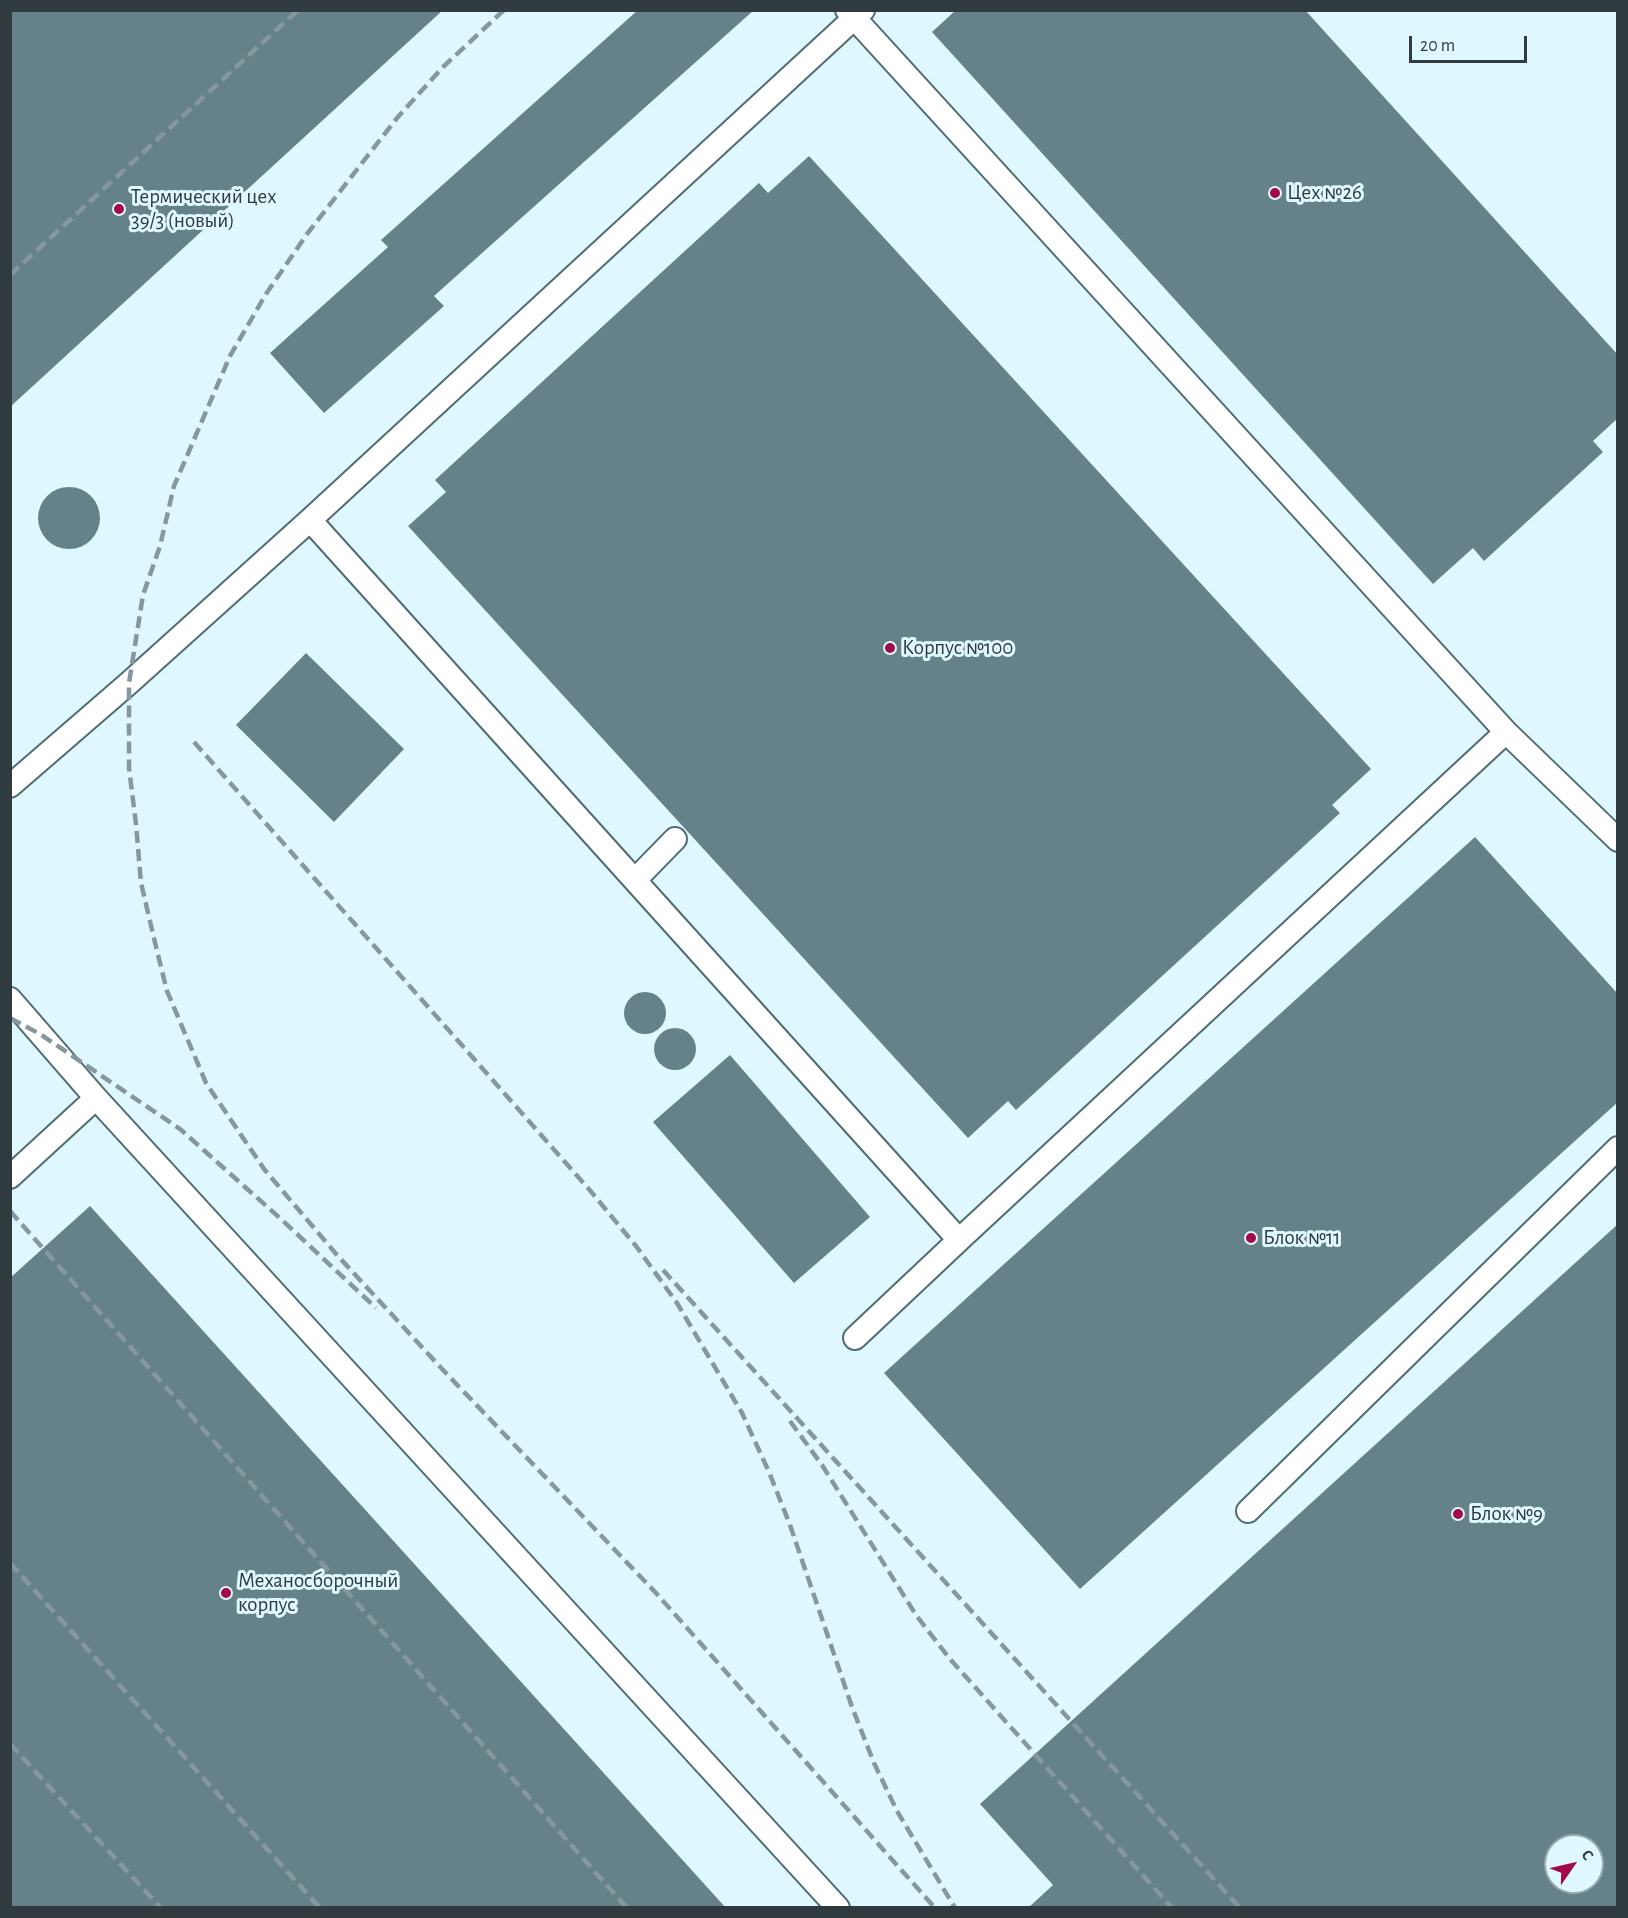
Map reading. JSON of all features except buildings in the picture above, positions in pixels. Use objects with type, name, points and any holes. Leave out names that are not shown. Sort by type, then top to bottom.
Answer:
[{"type":"lane","points":[[10,786],[129,683],[310,520],[855,13],[1506,732],[1617,840]]},
{"type":"lane","points":[[310,520],[959,1240]]},
{"type":"lane","points":[[855,1338],[1506,732]]},
{"type":"lane","points":[[635,880],[675,838]]},
{"type":"lane","points":[[10,999],[96,1098],[838,1908]]},
{"type":"lane","points":[[10,1177],[96,1098]]},
{"type":"lane","points":[[1248,1511],[1617,1149]]},
{"type":"railway","points":[[10,275],[298,10]]},
{"type":"railway","points":[[504,10],[443,67],[397,118],[307,234],[266,294],[230,356],[174,486],[160,546],[143,595],[129,683],[129,768],[141,883],[167,991],[206,1083],[264,1169],[337,1255],[443,1370],[656,1593],[935,1908]]},
{"type":"railway","points":[[194,742],[588,1188],[636,1246],[677,1303],[742,1413],[790,1525],[852,1707],[874,1763],[897,1811],[955,1908]]},
{"type":"railway","points":[[10,1018],[40,1034],[180,1129],[376,1308]]},
{"type":"railway","points":[[10,1211],[627,1908]]},
{"type":"railway","points":[[663,1270],[1240,1908]]},
{"type":"railway","points":[[790,1421],[822,1465],[916,1615],[950,1659],[1172,1908]]},
{"type":"railway","points":[[10,1563],[320,1908]]},
{"type":"railway","points":[[10,1744],[161,1908]]},
{"type":"place","name":"Цех №26","points":[[1275,193]]},
{"type":"place","name":"Термический цех 39/3 (новый)","points":[[119,209]]},
{"type":"place","name":"Корпус №100","points":[[890,648]]},
{"type":"place","name":"Блок №11","points":[[1251,1238]]},
{"type":"place","name":"Блок №9","points":[[1458,1514]]},
{"type":"place","name":"Механосборочный корпус","points":[[226,1593]]}]
